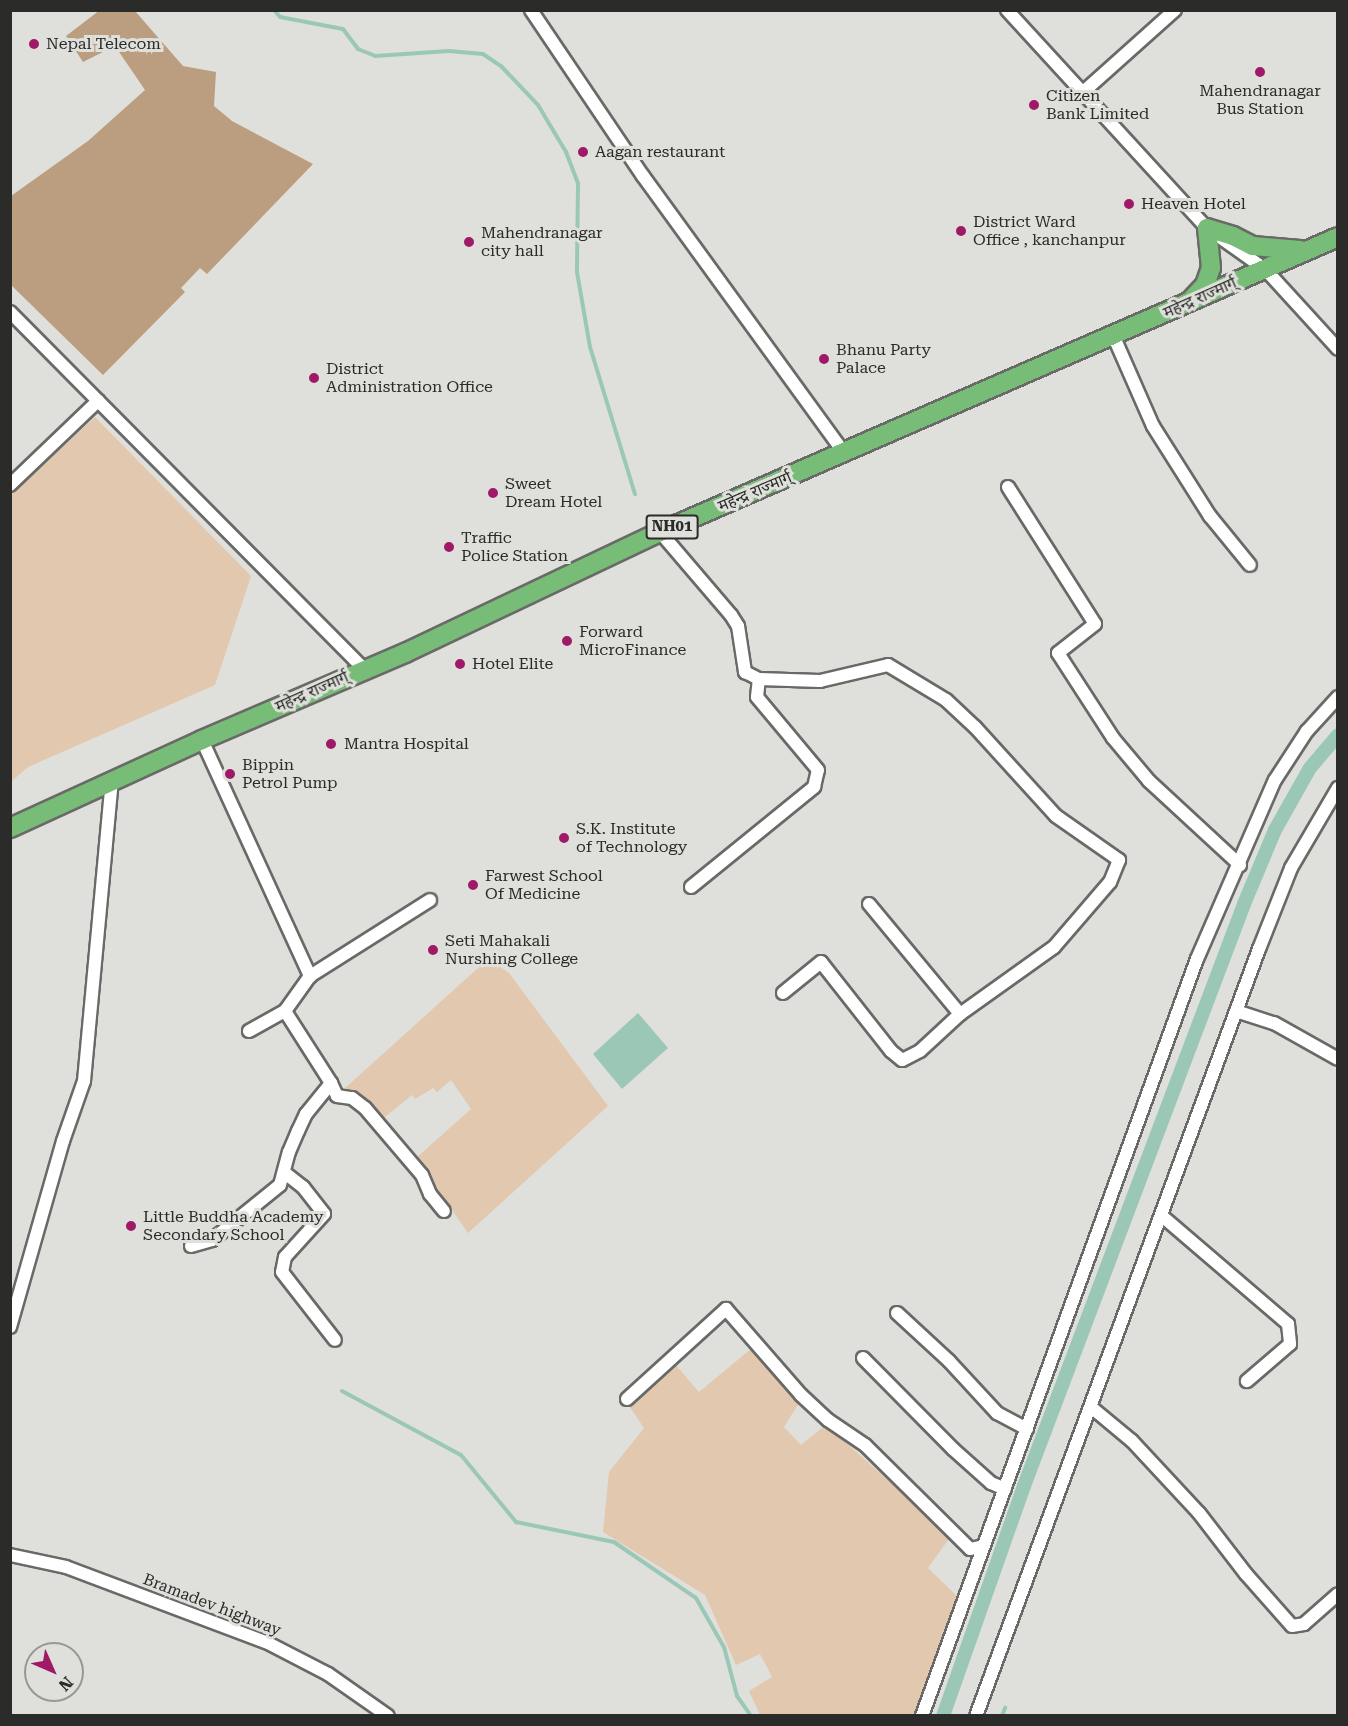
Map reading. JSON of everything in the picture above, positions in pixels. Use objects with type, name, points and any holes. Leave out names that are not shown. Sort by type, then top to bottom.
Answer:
[{"type":"highway","points":[[1188,304],[1204,285],[1211,268],[1207,228],[1233,236],[1253,246],[1270,250],[1307,251]]},
{"type":"highway","name":"महेन्द्र राज्मार्ग्","points":[[10,828],[202,740],[405,653],[660,532],[844,454],[1338,237]]},
{"type":"street","points":[[531,10],[642,176],[844,454]]},
{"type":"street","points":[[1007,10],[1081,94],[1207,228],[1265,268],[1338,349]]},
{"type":"street","points":[[1081,94],[1175,10]]},
{"type":"street","points":[[10,312],[364,669]]},
{"type":"street","points":[[1113,335],[1153,426],[1210,516],[1250,564]]},
{"type":"street","points":[[10,485],[98,401]]},
{"type":"street","points":[[1008,487],[1095,624],[1058,653],[1113,738],[1149,781],[1240,865]]},
{"type":"street","points":[[660,532],[732,615],[738,626],[746,672],[759,679],[820,681],[888,665],[946,700],[975,727],[1056,816],[1119,860],[1110,882],[1054,947],[960,1014],[920,1051],[902,1060],[891,1050],[821,962],[783,993]]},
{"type":"street","points":[[691,887],[814,787],[819,770],[757,697],[759,679]]},
{"type":"street","points":[[922,1716],[1197,959],[1240,865],[1248,839],[1275,780],[1307,731],[1338,697]]},
{"type":"street","points":[[202,740],[310,976]]},
{"type":"street","points":[[10,1327],[63,1141],[84,1082],[112,782]]},
{"type":"street","points":[[976,1716],[1291,868],[1338,788]]},
{"type":"street","points":[[249,1031],[285,1011],[310,976],[430,900]]},
{"type":"street","points":[[869,904],[960,1014]]},
{"type":"street","points":[[285,1011],[338,1096],[352,1098],[365,1108],[422,1175],[430,1194],[444,1210]]},
{"type":"street","points":[[1236,1011],[1274,1023],[1338,1059]]},
{"type":"street","points":[[191,1246],[212,1240],[280,1185],[289,1152],[306,1114],[331,1083]]},
{"type":"street","points":[[285,1173],[303,1187],[324,1214],[285,1257],[282,1272],[335,1340]]},
{"type":"street","points":[[1162,1216],[1288,1324],[1290,1344],[1247,1381]]},
{"type":"street","points":[[627,1399],[726,1309],[801,1395],[828,1420],[865,1445],[969,1549],[984,1546]]},
{"type":"street","points":[[897,1313],[949,1361],[997,1413],[1027,1429]]},
{"type":"street","points":[[863,1358],[953,1449],[991,1483],[1005,1489]]},
{"type":"street","points":[[1091,1407],[1132,1442],[1199,1513],[1246,1574],[1292,1626],[1304,1624],[1338,1594]]},
{"type":"street","name":"Bramadev highway","points":[[10,1555],[66,1567],[266,1642],[328,1674],[388,1716]]},
{"type":"shaded area","points":[[100,10],[135,11],[183,66],[216,72],[214,106],[232,121],[313,164],[207,274],[200,268],[181,288],[185,292],[103,375],[10,284],[11,196],[88,141],[145,90],[115,46],[83,62],[66,36]]},
{"type":"shaded area","points":[[95,417],[251,576],[215,685],[28,767],[11,782],[11,495]]},
{"type":"shaded area","points":[[488,959],[509,973],[608,1106],[468,1233],[416,1158],[471,1109],[451,1080],[437,1092],[433,1088],[415,1099],[412,1095],[385,1117],[344,1089]]},
{"type":"shaded area","points":[[638,1013],[668,1048],[622,1089],[593,1054]]},
{"type":"shaded area","points":[[752,1348],[799,1403],[784,1427],[801,1445],[826,1425],[951,1536],[928,1568],[960,1599],[918,1715],[760,1715],[749,1691],[772,1677],[760,1654],[736,1665],[705,1595],[603,1532],[609,1472],[644,1428],[627,1403],[674,1363],[699,1392]]},
{"type":"waterway","points":[[274,10],[280,17],[343,29],[358,49],[375,56],[449,51],[483,54],[501,66],[538,105],[566,152],[578,184],[577,272],[590,347],[635,494]]},
{"type":"waterway","points":[[943,1716],[1024,1486],[1244,904],[1275,830],[1310,768],[1338,735]]},
{"type":"waterway","points":[[342,1391],[461,1455],[516,1522],[614,1542],[696,1598],[724,1647],[737,1696],[751,1716]]},
{"type":"waterway","points":[[1002,1716],[1005,1708]]},
{"type":"place","name":"Nepal Telecom","points":[[34,44]]},
{"type":"place","name":"Mahendranagar Bus Station","points":[[1260,72]]},
{"type":"place","name":"Citizen Bank Limited","points":[[1034,105]]},
{"type":"place","name":"Aagan restaurant","points":[[583,152]]},
{"type":"place","name":"Heaven Hotel","points":[[1129,204]]},
{"type":"place","name":"District Ward Office , kanchanpur","points":[[961,231]]},
{"type":"place","name":"Mahendranagar city hall","points":[[469,242]]},
{"type":"place","name":"Bhanu Party Palace","points":[[824,359]]},
{"type":"place","name":"District Administration Office","points":[[314,378]]},
{"type":"place","name":"Sweet Dream Hotel","points":[[493,493]]},
{"type":"place","name":"Traffic Police Station","points":[[449,547]]},
{"type":"place","name":"Forward MicroFinance","points":[[567,641]]},
{"type":"place","name":"Hotel Elite","points":[[460,664]]},
{"type":"place","name":"Mantra Hospital","points":[[331,744]]},
{"type":"place","name":"Bippin Petrol Pump","points":[[230,774]]},
{"type":"place","name":"S.K. Institute of Technology","points":[[564,838]]},
{"type":"place","name":"Farwest School Of Medicine","points":[[473,885]]},
{"type":"place","name":"Seti Mahakali Nurshing College","points":[[433,950]]},
{"type":"place","name":"Little Buddha Academy Secondary School","points":[[131,1226]]}]
